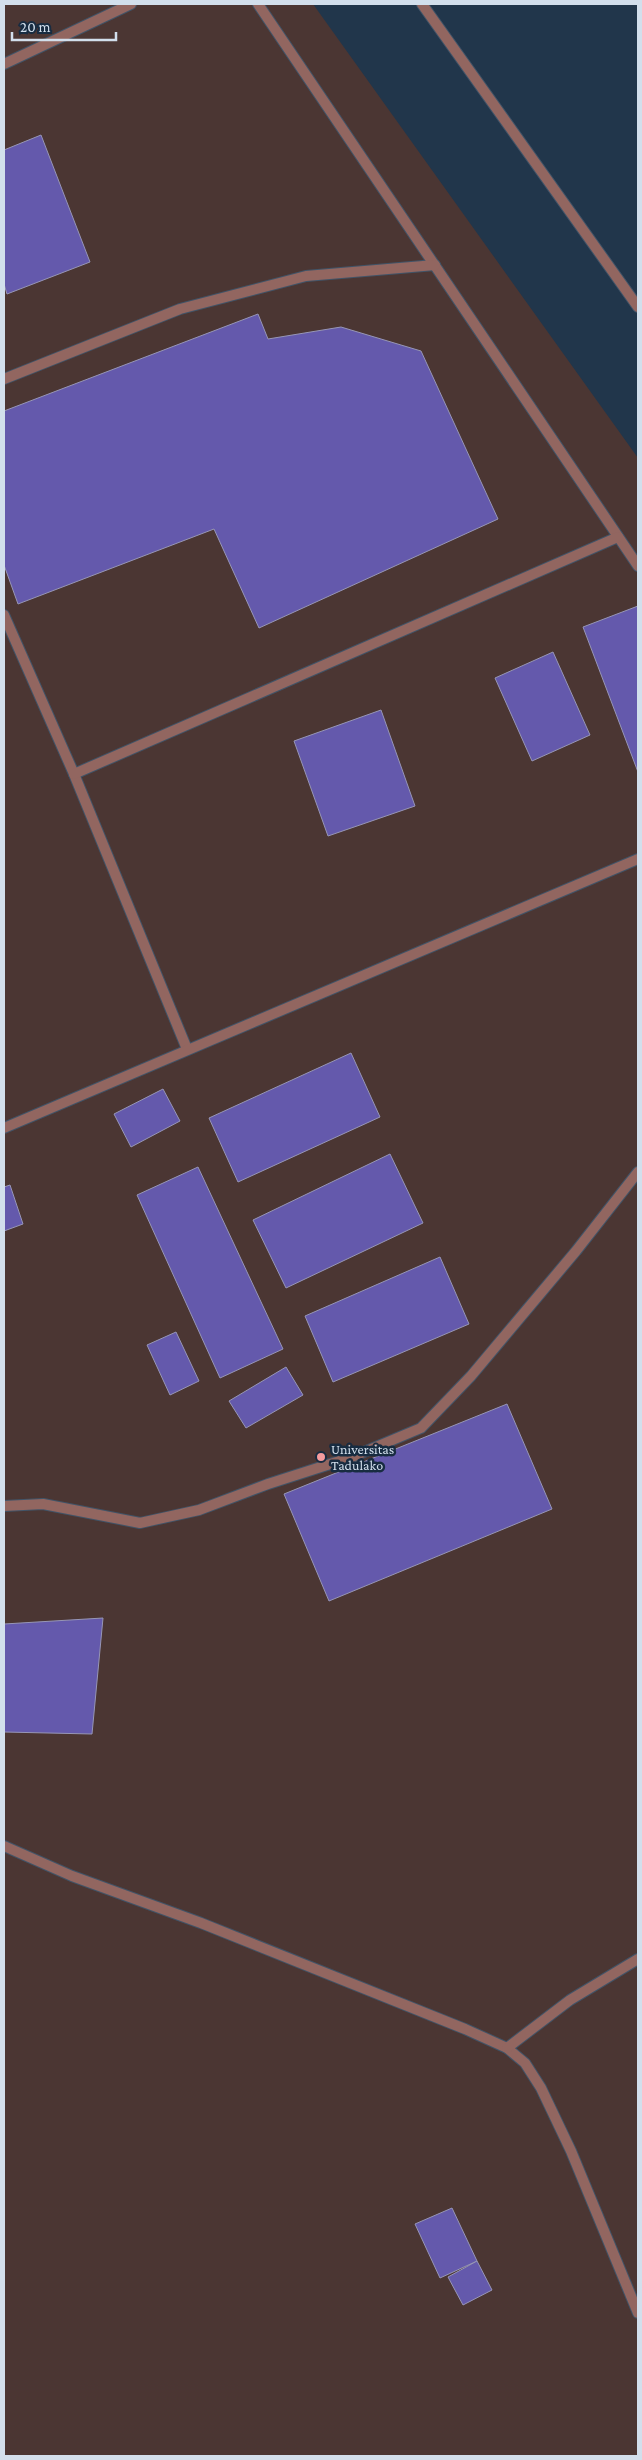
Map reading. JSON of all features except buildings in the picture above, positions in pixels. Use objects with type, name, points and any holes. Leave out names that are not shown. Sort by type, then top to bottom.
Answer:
[{"type":"street","points":[[4,64],[131,4]]},
{"type":"street","points":[[258,4],[638,566]]},
{"type":"street","points":[[422,4],[638,307]]},
{"type":"street","points":[[4,379],[180,309],[306,276],[435,265]]},
{"type":"street","points":[[74,774],[618,537]]},
{"type":"street","points":[[4,615],[74,774],[187,1049]]},
{"type":"street","points":[[4,1128],[638,859]]},
{"type":"street","points":[[4,1506],[43,1504],[140,1523],[199,1510],[268,1484],[352,1456],[421,1428],[477,1369],[576,1251],[638,1172]]},
{"type":"street","points":[[4,1846],[72,1876],[201,1923],[508,2048],[525,2063],[541,2088],[571,2151],[638,2313]]},
{"type":"street","points":[[508,2048],[570,2000],[638,1959]]},
{"type":"shaded area","name":"Universitas Tadulako","points":[[4,4],[313,4],[638,458],[638,2456],[4,2456]]},
{"type":"place","name":"Universitas Tadulako","points":[[321,1457]]}]
